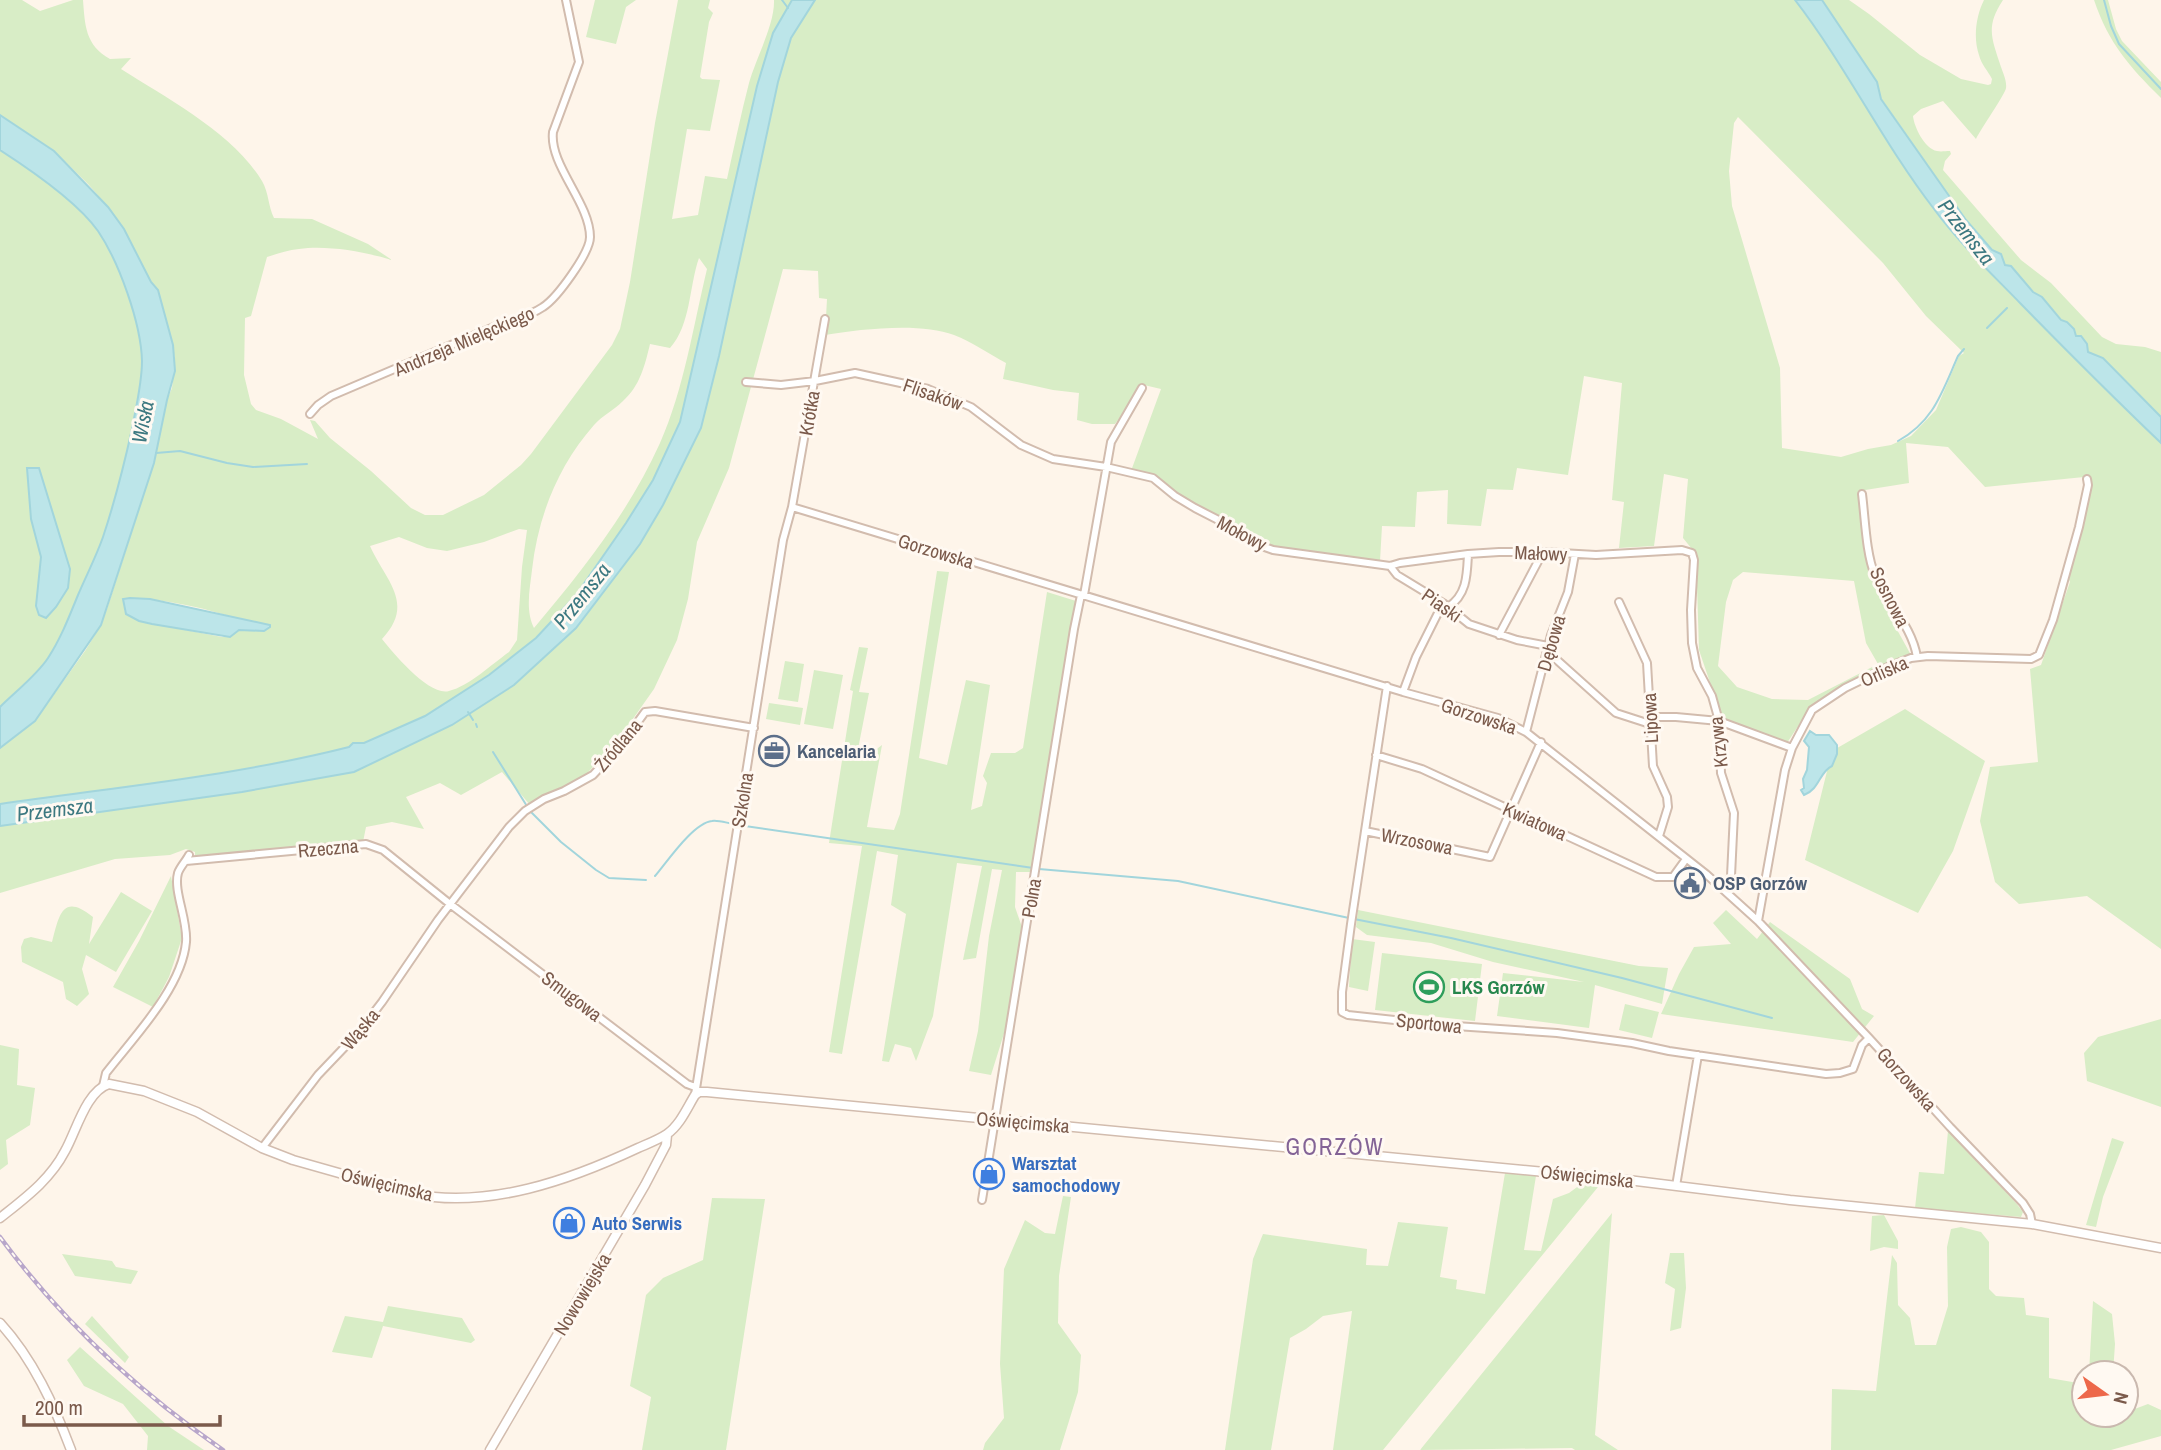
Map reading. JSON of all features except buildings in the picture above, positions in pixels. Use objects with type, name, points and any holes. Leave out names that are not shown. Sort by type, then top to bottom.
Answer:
[{"type":"street","name":"Andrzeja Mielęckiego","points":[[310,414],[331,396],[544,307],[555,298],[587,251],[590,239],[588,227],[552,140],[579,62],[566,0]]},
{"type":"street","name":"Krótka","points":[[792,507],[825,319]]},
{"type":"street","name":"Flisaków","points":[[746,382],[781,385],[855,373],[928,389],[971,407],[1021,445],[1053,459],[1106,467]]},
{"type":"street","name":"Polna","points":[[982,1200],[1074,629],[1083,595],[1112,437],[1142,388]]},
{"type":"street","name":"Mołowy","points":[[1106,467],[1153,478],[1185,502],[1259,545],[1273,550],[1391,566]]},
{"type":"street","name":"Orliska","points":[[1758,921],[1785,770],[1805,719],[1819,704],[1845,688],[1888,667],[1917,657],[1938,655],[2031,659],[2039,655],[2053,620],[2079,527],[2087,479]]},
{"type":"street","name":"Sosnowa","points":[[1862,494],[1873,570],[1905,626],[1917,657]]},
{"type":"street","name":"Gorzowska","points":[[792,507],[1403,692],[1498,718],[1526,732],[1723,888],[1758,921],[2023,1203],[2030,1214],[2032,1224]]},
{"type":"street","name":"Szkolna","points":[[695,1091],[783,540],[792,507]]},
{"type":"street","name":"Małowy","points":[[1391,566],[1468,554],[1543,552],[1596,555],[1682,550],[1692,553]]},
{"type":"street","points":[[1499,635],[1543,552]]},
{"type":"street","name":"Krzywa","points":[[1692,553],[1692,643],[1697,668],[1712,696],[1719,721],[1721,773],[1734,813],[1731,876],[1723,888]]},
{"type":"street","points":[[1403,692],[1416,657],[1446,605],[1455,603],[1462,592],[1468,554]]},
{"type":"street","name":"Dębowa","points":[[1526,732],[1557,618],[1568,593],[1575,554]]},
{"type":"street","name":"Piaski","points":[[1391,566],[1397,575],[1446,605],[1469,624],[1548,649],[1616,713],[1650,720],[1676,717],[1719,721],[1792,748]]},
{"type":"street","name":"Lipowa","points":[[1619,603],[1647,663],[1653,766],[1667,797],[1668,807],[1659,836]]},
{"type":"street","name":"Wrzosowa","points":[[1387,686],[1365,831],[1490,857],[1541,742]]},
{"type":"street","name":"Źródlana","points":[[450,904],[509,827],[528,809],[544,799],[593,775],[621,745],[645,712],[655,711],[754,728]]},
{"type":"street","name":"Kwiatowa","points":[[1376,755],[1422,769],[1656,877],[1673,877],[1686,859]]},
{"type":"street","name":"Sportowa","points":[[1365,831],[1342,992],[1342,1012],[1348,1015],[1557,1033],[1826,1074],[1853,1069],[1862,1045],[1869,1038]]},
{"type":"street","name":"Rzeczna","points":[[103,1086],[106,1073],[155,1010],[181,962],[186,944],[186,928],[177,883],[178,872],[187,858],[366,844],[383,850],[450,904]]},
{"type":"street","name":"Smugowa","points":[[450,904],[695,1091]]},
{"type":"street","name":"Wąska","points":[[262,1148],[318,1075],[359,1032],[450,904]]},
{"type":"street","points":[[1676,1186],[1698,1055]]},
{"type":"street","name":"Oświęcimska","points":[[103,1086],[117,1084],[144,1091],[186,1108],[262,1148],[293,1160],[389,1188],[428,1196],[483,1196],[551,1182],[619,1157],[667,1135],[678,1123],[695,1091],[1676,1186],[2032,1224],[2161,1248]]},
{"type":"street","points":[[0,1218],[51,1175],[65,1153],[88,1103],[103,1086]]},
{"type":"street","name":"Nowowiejska","points":[[490,1450],[630,1213],[666,1145],[667,1135]]},
{"type":"street","points":[[0,1323],[41,1384],[71,1450]]},
{"type":"green space","points":[[0,0],[22,0],[40,11],[73,0],[83,0],[88,34],[96,47],[110,59],[131,58],[121,69],[198,118],[234,147],[262,181],[274,218],[312,219],[368,244],[392,260],[358,252],[322,248],[295,250],[267,257],[251,316],[245,318],[244,375],[251,404],[256,410],[281,419],[318,439],[310,420],[315,421],[330,438],[411,508],[425,515],[443,515],[484,495],[521,465],[612,345],[620,329],[678,0],[710,0],[708,8],[713,13],[709,22],[700,77],[720,80],[710,131],[687,129],[672,219],[698,215],[705,176],[727,179],[749,83],[768,30],[774,0],[792,0],[773,33],[757,86],[680,422],[653,480],[626,523],[576,595],[536,638],[489,675],[425,717],[364,743],[353,743],[349,747],[263,766],[0,804],[0,748],[35,721],[101,625],[154,463],[172,388],[175,358],[158,290],[151,282],[124,229],[88,184],[54,151],[0,115]],"holes":[[[699,258],[707,269],[682,380],[660,443],[619,517],[587,563],[534,628],[529,592],[535,550],[545,511],[560,475],[597,421],[620,404],[634,389],[650,344],[670,348],[677,339],[686,317]],[[519,529],[527,530],[517,640],[509,652],[472,680],[449,691],[441,691],[412,673],[382,639],[392,626],[397,614],[397,603],[389,581],[370,546],[399,537],[427,548],[447,551],[484,542]],[[123,599],[147,599],[199,608],[264,631],[239,630],[230,637],[222,637],[139,621],[125,612]]]},
{"type":"green space","points":[[595,0],[636,0],[626,7],[616,44],[586,37]]},
{"type":"green space","points":[[815,0],[1795,0],[1831,51],[1915,184],[1944,222],[2073,357],[2161,443],[2161,949],[2087,896],[2019,904],[1995,882],[1980,821],[1990,767],[2038,762],[2030,669],[2041,665],[2070,582],[2068,577],[2087,506],[2084,477],[1985,487],[1948,447],[1906,443],[1909,483],[1859,491],[1869,564],[1890,617],[1911,655],[1885,665],[1812,705],[1787,743],[1722,718],[1699,650],[1696,554],[1683,538],[1688,479],[1664,474],[1654,546],[1619,548],[1624,502],[1612,500],[1622,383],[1584,376],[1568,475],[1517,468],[1513,490],[1487,489],[1481,526],[1447,524],[1448,490],[1417,492],[1415,527],[1382,526],[1380,561],[1259,544],[1236,526],[1184,500],[1156,476],[1131,471],[1161,389],[1144,385],[1115,424],[1092,424],[1077,420],[1079,393],[1003,379],[1006,363],[954,335],[908,328],[825,335],[827,299],[819,298],[818,271],[783,269],[729,468],[697,542],[688,599],[677,640],[654,689],[618,740],[579,782],[530,805],[502,772],[461,795],[440,783],[406,797],[424,829],[392,822],[366,827],[363,842],[195,858],[195,852],[186,849],[170,855],[115,859],[0,893],[0,826],[242,792],[354,772],[452,725],[514,685],[701,428],[778,83],[791,38]],"holes":[[[1738,117],[1883,263],[1926,316],[1964,353],[1959,356],[1936,410],[1911,436],[1891,445],[1841,457],[1782,448],[1780,368],[1732,206],[1729,171],[1734,123]],[[1743,572],[1854,581],[1866,643],[1878,664],[1808,700],[1772,699],[1737,687],[1718,666],[1726,602],[1733,580]]]},
{"type":"green space","points":[[1822,0],[1849,0],[1920,55],[1961,79],[1988,85],[1992,79],[1977,48],[1977,20],[1984,0],[2003,0],[1994,18],[1992,33],[2006,88],[1976,139],[1943,101],[1921,109],[1913,116],[1915,126],[1928,146],[1939,151],[1950,151],[1943,170],[2021,260],[2051,283],[2102,337],[2116,344],[2145,347],[2161,352],[2161,417],[2103,358],[2088,352],[2074,329],[2062,320],[2042,297],[2033,292],[2011,266],[2005,265],[2001,254],[1992,250],[1966,220],[1881,98],[1877,82]]},
{"type":"green space","points":[[2094,0],[2108,0],[2122,41],[2161,82],[2161,98],[2121,54],[2106,29]]},
{"type":"green space","points":[[0,150],[66,197],[98,231],[114,259],[128,293],[138,329],[142,361],[129,442],[97,552],[48,658],[0,707]]},
{"type":"green space","points":[[937,571],[949,572],[919,758],[947,765],[966,680],[990,685],[971,810],[982,806],[987,783],[983,776],[991,753],[1015,753],[1023,748],[1047,592],[1076,601],[1032,872],[1016,872],[1015,907],[1023,930],[1007,1024],[991,1075],[969,1071],[978,1031],[989,936],[1002,870],[992,869],[976,958],[963,960],[982,866],[957,863],[933,1016],[916,1061],[911,1048],[895,1044],[889,1062],[882,1061],[906,914],[891,905],[898,855],[877,851],[842,1054],[829,1052],[862,846],[829,843],[853,691],[850,690],[859,647],[868,648],[859,692],[869,693],[857,754],[865,758],[882,745],[867,827],[894,830],[900,814]]},
{"type":"green space","points":[[785,661],[804,664],[798,702],[778,699]]},
{"type":"green space","points":[[814,670],[843,675],[833,729],[804,724]]},
{"type":"green space","points":[[769,703],[803,708],[800,725],[766,719]]},
{"type":"green space","points":[[1905,709],[1985,761],[1953,851],[1918,913],[1805,860],[1832,751]]},
{"type":"green space","points":[[171,876],[182,938],[169,977],[153,1007],[113,987]]},
{"type":"green space","points":[[121,892],[152,911],[116,972],[86,955],[82,969],[89,994],[77,1006],[66,999],[63,982],[22,962],[21,947],[24,939],[31,937],[52,942],[60,916],[68,907],[74,907],[93,917],[89,944]]},
{"type":"green space","points":[[1358,910],[1639,966],[1668,968],[1662,1004],[1595,985],[1589,1028],[1497,1016],[1503,973],[1584,982],[1493,962],[1431,943],[1367,935],[1356,927]]},
{"type":"green space","points":[[1726,910],[1757,939],[1770,922],[1850,979],[1862,1009],[1874,1016],[1853,1042],[1661,1014],[1694,947],[1731,944],[1713,923]]},
{"type":"green space","points":[[1352,939],[1375,942],[1368,991],[1349,987]]},
{"type":"green space","name":"LKS Gorzów","points":[[1382,953],[1482,964],[1475,1021],[1375,1010]]},
{"type":"green space","points":[[1625,1004],[1659,1012],[1652,1038],[1619,1030]]},
{"type":"green space","points":[[2161,1019],[2161,1107],[2087,1081],[2084,1053],[2098,1037]]},
{"type":"green space","points":[[0,1045],[19,1049],[17,1085],[35,1088],[30,1125],[6,1140],[8,1164],[0,1170]]},
{"type":"green space","points":[[1948,1131],[2016,1203],[2023,1212],[2021,1217],[1915,1208],[1919,1172],[1944,1174]]},
{"type":"green space","points":[[2112,1138],[2124,1142],[2103,1197],[2096,1227],[2086,1225]]},
{"type":"green space","points":[[1505,1173],[1536,1176],[1524,1250],[1541,1251],[1553,1199],[1569,1193],[1584,1182],[1598,1187],[1383,1450],[1333,1450],[1352,1311],[1323,1316],[1290,1338],[1271,1450],[1225,1450],[1253,1259],[1263,1234],[1367,1249],[1366,1265],[1388,1266],[1398,1222],[1448,1227],[1440,1277],[1457,1280],[1456,1289],[1485,1294]]},
{"type":"green space","points":[[1063,1196],[1071,1197],[1059,1276],[1058,1323],[1081,1355],[1078,1392],[1060,1450],[983,1450],[985,1443],[1004,1418],[1000,1364],[1004,1269],[1025,1220],[1045,1233],[1055,1234]]},
{"type":"green space","points":[[712,1198],[765,1199],[726,1450],[642,1450],[651,1397],[630,1386],[646,1295],[663,1278],[703,1260]]},
{"type":"green space","points":[[1612,1213],[1595,1435],[1618,1450],[1420,1450]]},
{"type":"green space","points":[[1884,1215],[1898,1241],[1898,1249],[1884,1247],[1870,1251],[1872,1216]]},
{"type":"green space","points":[[1961,1227],[1981,1232],[1989,1242],[1989,1289],[1996,1296],[2024,1298],[2026,1315],[2049,1318],[2049,1378],[2070,1382],[2070,1429],[2140,1429],[2140,1407],[2148,1404],[2161,1410],[2161,1436],[2111,1450],[1831,1450],[1832,1389],[1876,1391],[1892,1255],[1897,1263],[1898,1305],[1910,1318],[1915,1345],[1936,1345],[1948,1306],[1947,1247],[1951,1229]]},
{"type":"green space","points":[[1670,1253],[1684,1253],[1686,1288],[1681,1328],[1670,1331],[1675,1289],[1665,1283]]},
{"type":"green space","points":[[62,1254],[112,1261],[116,1267],[138,1271],[131,1284],[75,1276]]},
{"type":"green space","points":[[2093,1301],[2112,1314],[2115,1344],[2114,1359],[2090,1359]]},
{"type":"green space","points":[[388,1306],[462,1318],[475,1340],[471,1343],[383,1326],[372,1358],[332,1352],[345,1316],[383,1322]]},
{"type":"green space","points":[[92,1316],[129,1357],[125,1363],[85,1324]]},
{"type":"green space","points":[[80,1347],[168,1426],[204,1450],[147,1450],[148,1436],[123,1404],[84,1386],[67,1360]]},
{"type":"water","name":"Przemsza","points":[[792,0],[815,0],[791,38],[778,82],[701,428],[663,505],[640,544],[576,628],[514,685],[452,725],[354,772],[242,792],[0,826],[0,804],[263,766],[349,747],[353,743],[364,743],[425,716],[489,675],[536,638],[576,595],[626,523],[653,480],[680,422],[757,86],[773,33]]},
{"type":"water","name":"Przemsza","points":[[1795,0],[1822,0],[1877,82],[1881,99],[1966,220],[1992,250],[2001,254],[2005,265],[2011,266],[2061,320],[2074,329],[2076,336],[2081,336],[2087,344],[2088,352],[2103,358],[2161,417],[2161,443],[2090,374],[1944,222],[1915,184],[1831,51]]},
{"type":"water","name":"Wisła","points":[[0,115],[54,151],[108,207],[124,229],[151,282],[158,290],[173,345],[175,371],[154,463],[101,625],[35,721],[0,748],[0,707],[38,671],[53,650],[103,537],[132,429],[142,361],[133,311],[106,244],[89,220],[66,197],[0,150]]},
{"type":"water","points":[[27,468],[39,468],[70,569],[68,588],[46,618],[39,615],[36,606],[41,557],[31,519]]},
{"type":"water","points":[[123,599],[150,599],[270,627],[264,631],[239,630],[230,637],[152,624],[126,614]]},
{"type":"water","points":[[1810,731],[1816,735],[1829,735],[1837,745],[1837,754],[1832,766],[1824,772],[1813,789],[1804,795],[1801,790],[1804,788],[1809,747],[1804,741]]},
{"type":"waterway","points":[[782,0],[788,8]]},
{"type":"waterway","points":[[2104,0],[2119,44],[2161,89]]},
{"type":"waterway","points":[[1987,328],[2007,308]]},
{"type":"waterway","points":[[1898,441],[1929,415],[1964,349]]},
{"type":"waterway","name":"Wisła","points":[[156,453],[180,451],[253,467],[307,464]]},
{"type":"waterway","points":[[468,712],[473,720]]},
{"type":"waterway","points":[[493,752],[530,811],[561,842],[609,878],[646,880]]},
{"type":"waterway","points":[[655,876],[697,828],[712,821],[734,824]]},
{"type":"waterway","points":[[745,826],[1033,868]]},
{"type":"waterway","points":[[1039,869],[1178,881],[1349,918]]},
{"type":"waterway","points":[[1354,919],[1451,938],[1622,978],[1772,1018]]},
{"type":"railway","points":[[0,1237],[49,1297],[103,1353],[161,1404],[223,1450]]},
{"type":"place","name":"Kancelaria","points":[[774,751]]},
{"type":"place","name":"OSP Gorzów","points":[[1690,883]]},
{"type":"place","name":"LKS Gorzów","points":[[1429,987]]},
{"type":"place","name":"Warsztat samochodowy","points":[[989,1174]]},
{"type":"place","name":"Auto Serwis","points":[[569,1223]]},
{"type":"district","name":"GORZÓW","points":[[1335,1147]]}]
